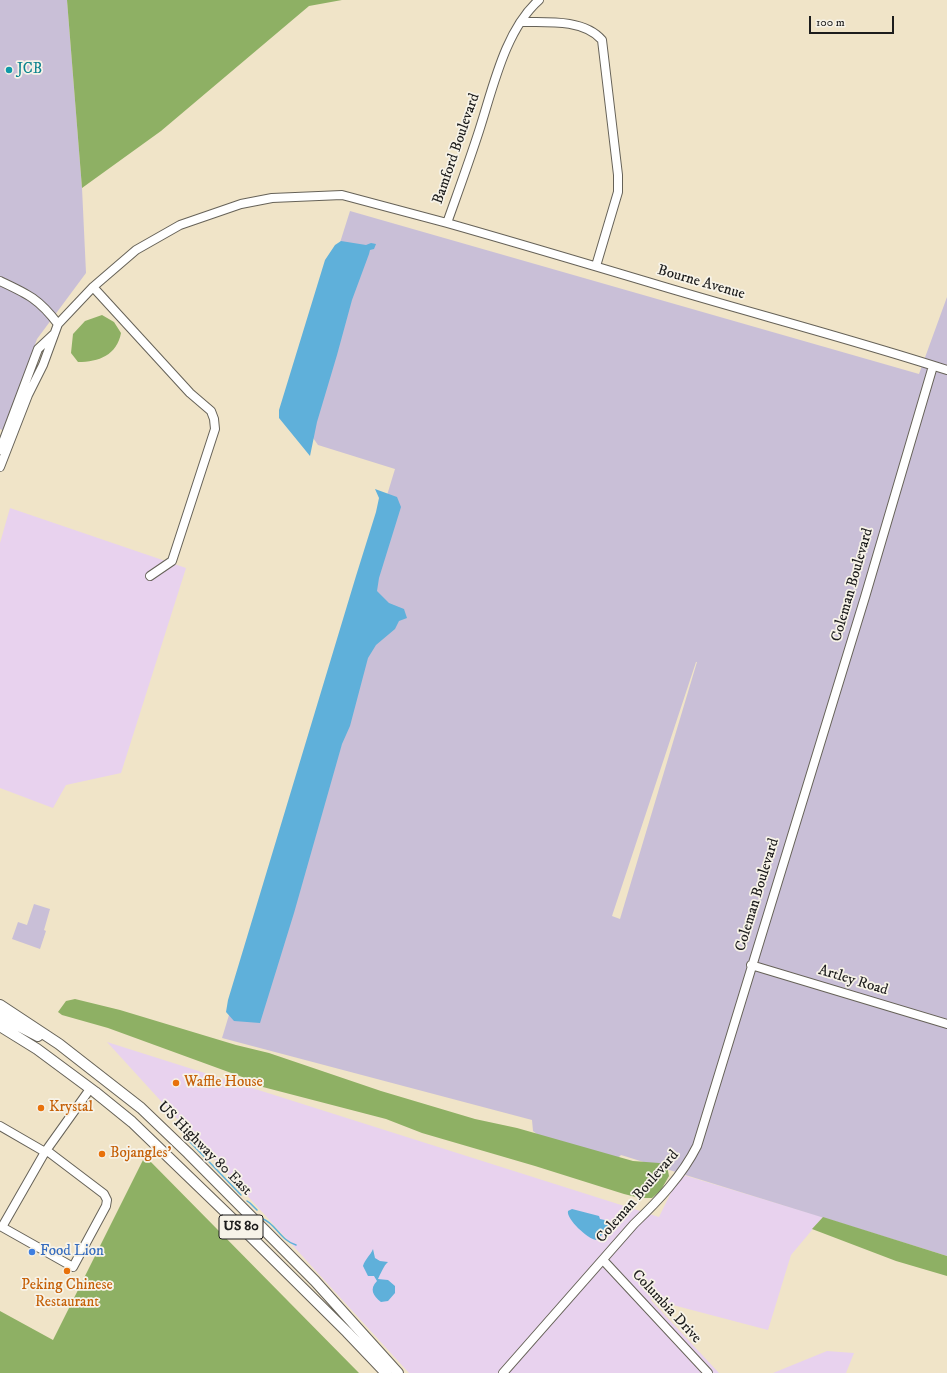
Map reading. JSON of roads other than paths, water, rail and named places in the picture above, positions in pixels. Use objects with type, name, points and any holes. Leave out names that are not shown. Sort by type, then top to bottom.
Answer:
[{"type":"main road","name":"US Highway 80 East","points":[[0,1005],[70,1052],[141,1108],[188,1153],[315,1281],[398,1373]]},
{"type":"main road","points":[[0,1016],[70,1052]]},
{"type":"main road","name":"US Highway 80 East","points":[[0,1026],[37,1050],[132,1122],[347,1332],[386,1373]]},
{"type":"street","name":"Bamford Boulevard","points":[[0,467],[28,395],[43,365],[58,324],[93,287],[136,250],[180,225],[241,204],[272,198],[342,195],[447,223],[495,80],[511,40],[529,9],[539,0]]},
{"type":"street","points":[[522,22],[563,23],[580,26],[596,34],[602,40],[618,175],[618,192],[596,266]]},
{"type":"street","name":"Bourne Avenue","points":[[447,223],[795,324],[947,370]]},
{"type":"street","points":[[0,281],[36,299],[46,308],[58,324]]},
{"type":"street","points":[[93,287],[190,393],[211,411],[214,419],[215,429],[172,561],[150,576]]},
{"type":"street","name":"Bamford Boulevard","points":[[0,450],[38,348],[54,333]]},
{"type":"street","name":"Coleman Boulevard","points":[[503,1373],[680,1174],[697,1146],[751,965],[866,594],[933,366]]},
{"type":"street","name":"Artley Road","points":[[751,965],[947,1024]]},
{"type":"street","points":[[0,1126],[46,1151],[104,1194],[107,1200],[106,1206],[73,1267],[2,1227],[46,1151],[90,1089]]},
{"type":"street","name":"Columbia Drive","points":[[603,1260],[708,1373]]},
{"type":"water","points":[[341,241],[366,245],[371,243],[376,244],[374,249],[370,250],[352,300],[317,422],[310,456],[279,418],[279,410],[325,260],[335,245]]},
{"type":"water","points":[[375,489],[397,497],[401,507],[379,578],[377,591],[389,603],[404,609],[407,618],[399,621],[395,629],[376,645],[368,658],[350,726],[342,744],[294,913],[260,1023],[234,1021],[226,1012],[228,1000],[376,512],[379,498]]},
{"type":"water","points":[[572,1209],[599,1216],[600,1219],[609,1221],[606,1230],[596,1240],[592,1239],[578,1228],[570,1219],[568,1211]]},
{"type":"water","points":[[373,1249],[375,1258],[380,1261],[388,1262],[378,1279],[388,1280],[395,1286],[395,1293],[388,1301],[381,1302],[374,1295],[373,1287],[377,1281],[374,1276],[368,1276],[363,1266]]},
{"type":"waterway","points":[[190,1142],[241,1195]]},
{"type":"waterway","points":[[247,1201],[257,1210]]},
{"type":"waterway","points":[[263,1219],[271,1224],[286,1240],[296,1245]]},
{"type":"place","name":"JCB","points":[[9,70]]},
{"type":"place","name":"Waffle House","points":[[176,1083]]},
{"type":"place","name":"Krystal","points":[[41,1108]]},
{"type":"place","name":"Bojangles'","points":[[102,1154]]},
{"type":"place","name":"Food Lion","points":[[32,1252]]},
{"type":"place","name":"Peking Chinese Restaurant","points":[[67,1271]]}]
